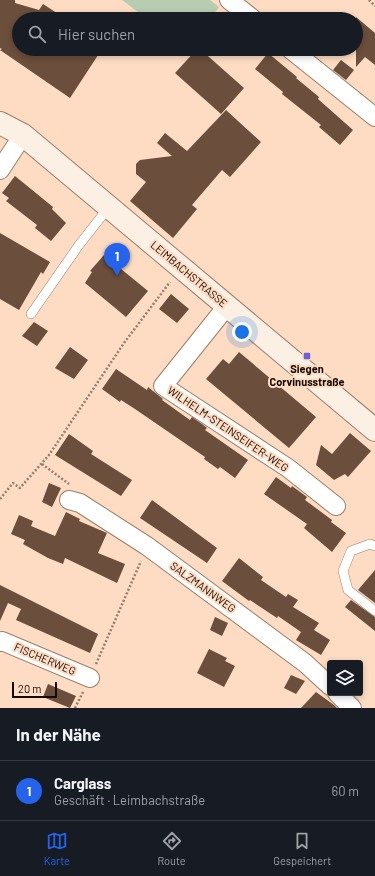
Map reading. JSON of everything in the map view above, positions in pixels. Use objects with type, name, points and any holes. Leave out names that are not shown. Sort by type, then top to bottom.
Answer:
[{"type":"main road","name":"LEIMBACHSTRASSE","points":[[0,124],[23,135],[375,430]]},
{"type":"street","points":[[229,0],[244,12]]},
{"type":"street","points":[[299,56],[375,117]]},
{"type":"street","points":[[0,170],[23,135]]},
{"type":"street","name":"WILHELM-STEINSEIFER-WEG","points":[[227,306],[163,386],[288,468],[336,506]]},
{"type":"street","name":"SALZMANNWEG","points":[[74,502],[147,546],[305,663],[327,683]]},
{"type":"street","name":"FISCHERWEG","points":[[0,642],[2,641],[90,678]]},
{"type":"street","points":[[340,696],[352,708]]},
{"type":"lane","points":[[31,314],[79,245],[109,207]]},
{"type":"lane","points":[[375,546],[370,544],[352,551],[343,571],[348,590],[375,611]]},
{"type":"path","points":[[369,0],[375,6]]},
{"type":"path","points":[[0,499],[13,483],[20,488],[42,464],[124,343],[172,280]]},
{"type":"path","points":[[42,464],[75,489],[74,502]]},
{"type":"path","points":[[75,708],[90,678],[147,546]]},
{"type":"green space","points":[[122,0],[210,0],[219,7],[215,12],[138,12]]},
{"type":"building","points":[[0,0],[15,0],[15,3],[39,10],[43,4],[55,12],[12,12],[12,56],[97,56],[70,98],[0,50],[2,49],[0,48]]},
{"type":"building","points":[[363,23],[375,33],[375,65],[365,57],[356,67],[356,56],[363,56]]},
{"type":"building","points":[[191,56],[208,56],[244,88],[221,114],[175,73]]},
{"type":"building","points":[[266,56],[272,56],[319,97],[318,99],[353,130],[340,145],[319,127],[321,125],[282,94],[283,92],[255,69]]},
{"type":"building","points":[[341,60],[354,70],[346,80],[333,70]]},
{"type":"building","points":[[226,110],[261,142],[230,177],[222,170],[192,205],[197,209],[173,238],[130,201],[146,182],[136,174],[136,164],[140,160],[172,156],[157,143],[165,133],[187,151]]},
{"type":"building","points":[[15,176],[53,207],[52,209],[66,223],[51,241],[35,228],[37,225],[6,201],[9,198],[2,193]]},
{"type":"building","points":[[0,233],[50,262],[43,274],[41,272],[19,310],[0,299]]},
{"type":"building","points":[[104,255],[148,291],[126,317],[85,283],[92,272],[90,271]]},
{"type":"building","points":[[171,294],[189,309],[177,323],[159,309]]},
{"type":"building","points":[[34,322],[48,331],[37,346],[22,336]]},
{"type":"building","points":[[70,347],[88,360],[74,379],[55,368]]},
{"type":"building","points":[[239,352],[316,417],[289,448],[206,379],[223,359],[229,364]]},
{"type":"building","points":[[116,369],[147,390],[148,387],[163,399],[162,400],[190,420],[192,417],[207,428],[205,430],[248,460],[235,478],[220,467],[218,469],[204,459],[205,457],[135,409],[121,400],[120,402],[102,389]]},
{"type":"building","points":[[350,433],[371,451],[348,477],[345,474],[334,480],[316,465],[321,445],[332,454]]},
{"type":"building","points":[[69,434],[93,451],[91,454],[132,480],[121,496],[55,455]]},
{"type":"building","points":[[276,477],[307,497],[305,500],[332,520],[331,522],[346,533],[332,552],[304,528],[307,524],[264,494]]},
{"type":"building","points":[[49,483],[61,488],[52,507],[42,502]]},
{"type":"building","points":[[152,500],[217,548],[207,563],[140,518]]},
{"type":"building","points":[[66,512],[80,519],[79,521],[107,533],[98,553],[125,564],[117,583],[65,558],[63,564],[48,558],[23,544],[25,540],[11,534],[19,515],[33,521],[31,526],[55,536]]},
{"type":"building","points":[[239,558],[263,577],[261,580],[286,597],[288,594],[298,600],[293,607],[319,623],[314,630],[330,640],[321,655],[296,640],[301,632],[278,616],[277,618],[250,600],[249,601],[222,581]]},
{"type":"building","points":[[375,570],[375,603],[358,590]]},
{"type":"building","points":[[0,585],[98,634],[90,653],[16,620],[21,609],[8,603],[0,621]]},
{"type":"building","points":[[351,600],[375,617],[375,631],[345,607]]},
{"type":"building","points":[[215,617],[228,623],[222,636],[210,630]]},
{"type":"building","points":[[209,649],[227,658],[225,661],[235,666],[224,687],[197,673]]},
{"type":"building","points":[[291,675],[305,681],[296,694],[284,688]]},
{"type":"building","points":[[48,684],[76,696],[70,708],[43,697]]},
{"type":"building","points":[[316,692],[334,705],[337,708],[301,708]]},
{"type":"place","name":"Carglass","points":[[117,276]]},
{"type":"place","name":"Siegen Corvinusstraße","points":[[307,356]]}]
